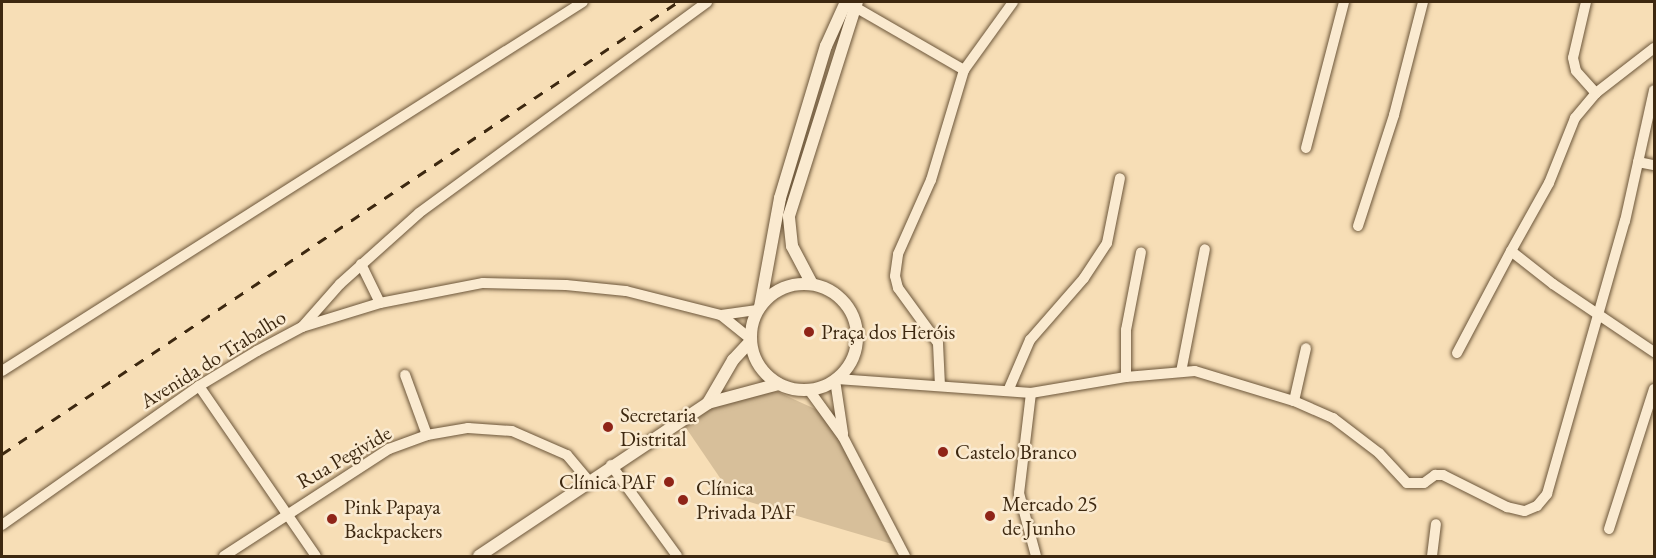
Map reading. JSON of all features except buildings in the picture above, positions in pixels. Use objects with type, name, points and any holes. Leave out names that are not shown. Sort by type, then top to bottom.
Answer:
[{"type":"street","points":[[2,371],[583,2]]},
{"type":"street","points":[[302,327],[361,264],[419,213],[707,2]]},
{"type":"street","points":[[940,386],[938,343],[908,305],[895,276],[906,232],[931,180],[945,140],[964,70],[1013,2]]},
{"type":"street","points":[[1306,148],[1344,2]]},
{"type":"street","points":[[1358,226],[1394,115],[1423,2]]},
{"type":"street","points":[[1586,2],[1573,58],[1576,71],[1596,93]]},
{"type":"street","points":[[853,3],[964,70]]},
{"type":"street","points":[[812,284],[792,246],[789,216],[853,3]]},
{"type":"street","points":[[708,403],[734,360],[751,340],[780,198],[826,46],[853,3]]},
{"type":"street","points":[[1457,353],[1549,183],[1575,118],[1596,93],[1654,48]]},
{"type":"street","points":[[479,556],[588,480],[708,403],[779,384],[809,390],[836,380],[1030,393],[1126,377],[1195,370],[1294,401],[1351,431],[1407,483],[1424,483],[1435,475],[1443,475],[1507,507],[1525,511],[1548,494],[1638,162],[1654,90]]},
{"type":"street","points":[[1638,162],[1654,165]]},
{"type":"street","points":[[1008,391],[1030,340],[1084,278],[1107,243],[1120,178]]},
{"type":"street","points":[[1181,372],[1204,249]]},
{"type":"street","points":[[1511,251],[1597,314],[1654,352]]},
{"type":"street","points":[[1126,377],[1126,330],[1141,252]]},
{"type":"street","points":[[361,264],[380,303]]},
{"type":"street","name":"Avenida do Trabalho","points":[[2,525],[200,386],[302,327],[380,303],[483,284],[566,285],[626,291],[721,315],[759,309]]},
{"type":"street","points":[[759,309],[777,291],[812,284],[829,289],[843,300],[855,323],[856,349],[836,380],[843,436]]},
{"type":"street","name":"Avenida do Trabalho","points":[[721,315],[751,340]]},
{"type":"street","points":[[751,340],[756,359],[779,384]]},
{"type":"street","points":[[1294,401],[1306,348]]},
{"type":"street","points":[[405,375],[427,435]]},
{"type":"street","points":[[200,386],[316,556]]},
{"type":"street","points":[[1609,529],[1654,389]]},
{"type":"street","points":[[809,390],[843,436],[905,556]]},
{"type":"street","points":[[1030,393],[1019,493],[1036,556]]},
{"type":"street","name":"Rua Pegivide","points":[[224,556],[389,449],[427,435],[468,428],[512,431],[567,456],[588,480]]},
{"type":"street","points":[[611,465],[677,556]]},
{"type":"street","points":[[1432,556],[1436,524]]},
{"type":"shaded area","points":[[758,391],[778,392],[826,414],[892,544],[733,497],[684,425],[734,395]]},
{"type":"railway","points":[[2,454],[678,2]]},
{"type":"place","name":"Praça dos Heróis","points":[[809,332]]},
{"type":"place","name":"Secretaria Distrital","points":[[608,427]]},
{"type":"place","name":"Castelo Branco","points":[[943,452]]},
{"type":"place","name":"Clínica PAF","points":[[669,482]]},
{"type":"place","name":"Clínica Privada PAF","points":[[683,500]]},
{"type":"place","name":"Mercado 25 de Junho","points":[[990,516]]},
{"type":"place","name":"Pink Papaya Backpackers","points":[[332,519]]}]
